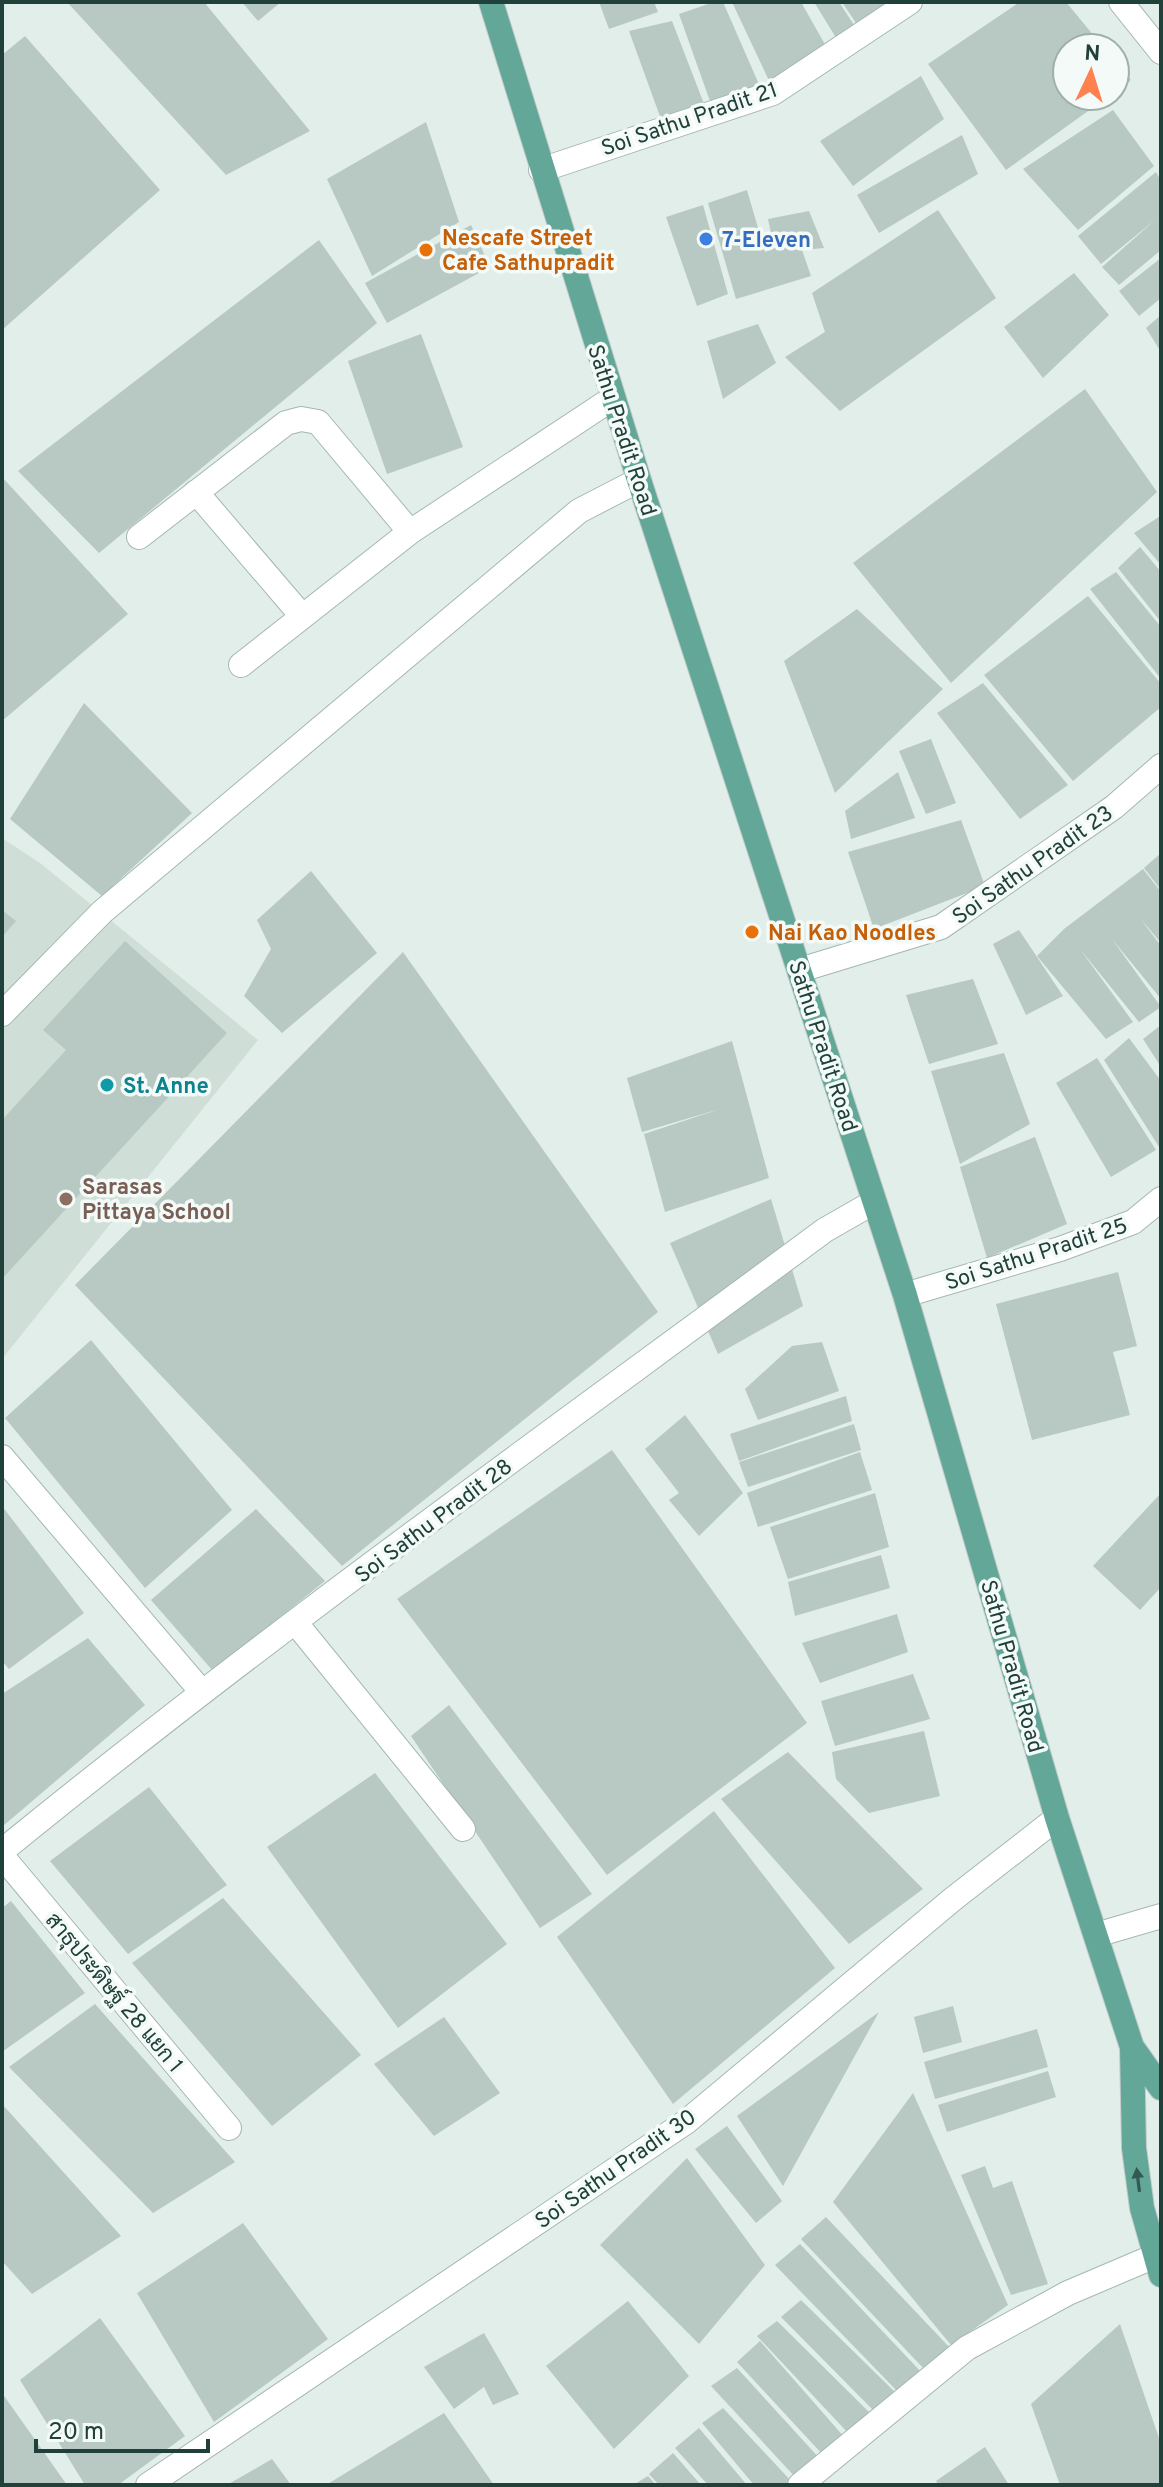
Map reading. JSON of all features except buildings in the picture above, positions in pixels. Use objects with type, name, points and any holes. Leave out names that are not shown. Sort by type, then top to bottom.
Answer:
[{"type":"main road","name":"Sathu Pradit Road","points":[[491,2],[639,480],[905,1295],[1057,1818],[1132,2047],[1134,2148],[1142,2208],[1158,2266]]},
{"type":"main road","name":"Sathu Pradit Road","points":[[1132,2047],[1161,2088]]},
{"type":"street","name":"Soi Sathu Pradit 21","points":[[541,170],[773,93],[910,2]]},
{"type":"street","points":[[1121,2],[1161,52]]},
{"type":"street","points":[[241,665],[410,532],[613,398]]},
{"type":"street","points":[[139,537],[286,423],[309,420],[318,422],[410,532]]},
{"type":"street","points":[[2,1014],[102,912],[579,511],[639,480]]},
{"type":"street","points":[[196,492],[302,616]]},
{"type":"street","name":"Soi Sathu Pradit 23","points":[[800,970],[941,927],[1114,807],[1161,766]]},
{"type":"street","name":"Soi Sathu Pradit 25","points":[[905,1295],[1060,1249],[1133,1222],[1161,1199]]},
{"type":"street","name":"Soi Sathu Pradit 28","points":[[2,1854],[202,1692],[295,1622],[825,1230],[874,1202]]},
{"type":"street","points":[[2,1457],[202,1692]]},
{"type":"street","points":[[295,1622],[463,1829]]},
{"type":"street","name":"Soi Sathu Pradit 30","points":[[148,2485],[686,2122],[953,1899],[1057,1818]]},
{"type":"street","name":"สาธุประดิษฐ์ 28 แยก 1","points":[[2,1854],[229,2128]]},
{"type":"street","points":[[1096,1935],[1161,1916]]},
{"type":"street","points":[[800,2485],[967,2348],[1068,2293],[1158,2266]]},
{"type":"shaded area","name":"Sarasas Pittaya School","points":[[2,838],[40,863],[258,1040],[2,1359]]},
{"type":"place","name":"7-Eleven","points":[[706,239]]},
{"type":"place","name":"Nescafe Street Cafe Sathupradit","points":[[426,250]]},
{"type":"place","name":"Nai Kao Noodles","points":[[752,932]]},
{"type":"place","name":"St. Anne","points":[[107,1085]]},
{"type":"place","name":"Sarasas Pittaya School","points":[[66,1199]]}]
